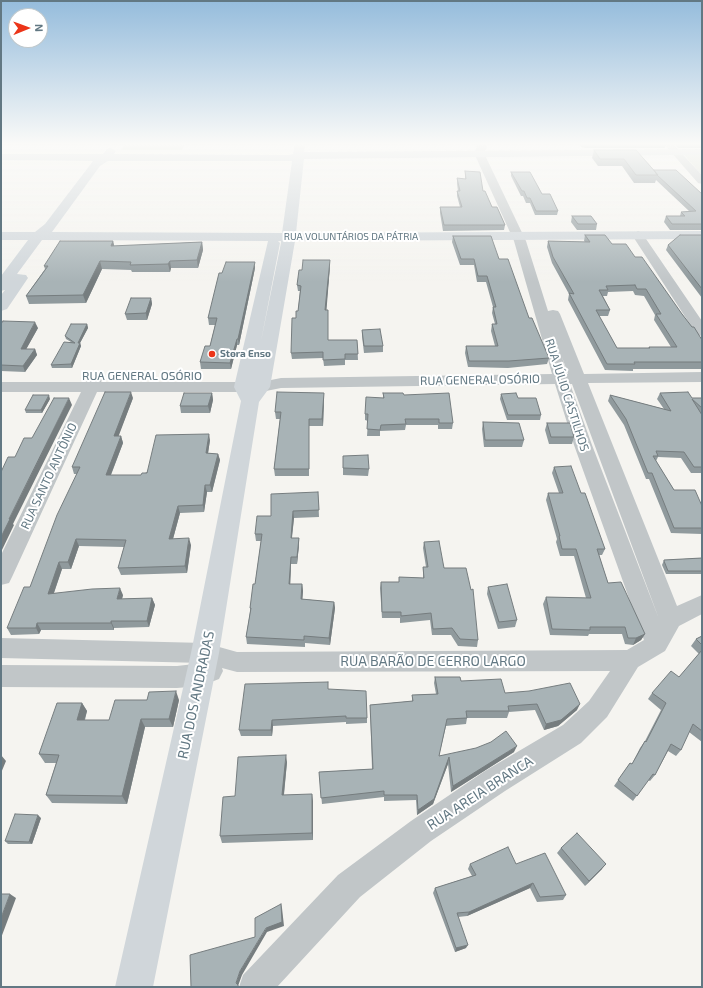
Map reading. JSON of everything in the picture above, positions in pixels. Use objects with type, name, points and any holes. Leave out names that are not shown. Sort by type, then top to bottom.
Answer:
[{"type":"street","points":[[1,306],[4,291],[78,189]]},
{"type":"street","name":"RUA DOS ANDRADAS","points":[[252,385],[272,325],[288,189]]},
{"type":"street","name":"RUA JÚLIO CASTILHOS","points":[[501,189],[523,238],[671,619]]},
{"type":"street","name":"RUA VOLUNTÁRIOS DA PÁTRIA","points":[[1,236],[128,240],[345,240],[702,235]]},
{"type":"street","name":"RUA VOLUNTÁRIOS DA PÁTRIA","points":[[1,243],[43,237]]},
{"type":"street","name":"RUA VOLUNTÁRIOS DA PÁTRIA","points":[[640,237],[702,240]]},
{"type":"street","points":[[640,237],[702,332]]},
{"type":"street","name":"RUA JÚLIO CASTILHOS","points":[[523,238],[561,379],[583,445],[657,644]]},
{"type":"street","name":"RUA DOS ANDRADAS","points":[[134,987],[203,664],[252,385],[256,325],[281,240]]},
{"type":"street","points":[[256,325],[272,325]]},
{"type":"street","name":"RUA GENERAL OSÓRIO","points":[[1,376],[94,381],[252,385],[281,383],[702,377]]},
{"type":"street","name":"RUA GENERAL OSÓRIO","points":[[1,387],[94,381]]},
{"type":"street","name":"RUA SANTO ANTÔNIO","points":[[1,577],[94,381]]},
{"type":"street","points":[[583,445],[603,445]]},
{"type":"street","points":[[657,644],[671,619],[702,604]]},
{"type":"street","name":"RUA AREIA BRANCA","points":[[255,987],[349,886],[427,827],[495,781],[572,734],[598,709],[630,660],[657,644]]},
{"type":"street","name":"RUA BARÃO DE CERRO LARGO","points":[[1,648],[203,664],[237,662],[630,660]]},
{"type":"street","name":"RUA BARÃO DE CERRO LARGO","points":[[1,676],[177,677],[203,664]]},
{"type":"building","points":[[460,189],[483,189],[492,207],[497,207],[505,225],[444,225],[440,207],[462,207],[457,191],[460,191]]},
{"type":"building","points":[[521,189],[539,189],[542,194],[550,194],[558,211],[536,211],[530,198],[527,198],[524,191]]},
{"type":"building","points":[[672,189],[697,189],[702,194],[702,224],[672,224],[666,216],[685,216],[681,212],[696,211]]},
{"type":"building","points":[[572,216],[591,216],[597,224],[578,224]]},
{"type":"building","points":[[585,235],[605,235],[612,244],[626,244],[635,257],[642,257],[702,340],[702,362],[634,362],[635,364],[607,364],[569,293],[574,294],[553,257],[548,241],[590,242]],"holes":[[[635,285],[637,289],[646,289],[661,314],[656,314],[677,347],[617,348],[596,310],[610,310],[599,290],[608,290],[606,286]]]},
{"type":"building","points":[[680,235],[702,235],[702,289],[668,245]]},
{"type":"building","points":[[453,236],[491,236],[499,259],[508,259],[529,318],[532,318],[549,358],[509,361],[469,361],[466,346],[498,346],[492,324],[497,324],[493,307],[496,307],[487,276],[478,276],[474,259],[461,259]]},
{"type":"building","points":[[60,241],[113,241],[111,246],[202,242],[197,260],[170,261],[168,264],[130,265],[131,262],[100,261],[83,295],[26,296],[48,266],[44,266]]},
{"type":"building","points":[[303,260],[330,260],[325,310],[328,310],[328,340],[357,340],[358,354],[345,354],[345,359],[323,360],[323,352],[291,353],[292,318],[296,318],[296,311],[298,311],[301,286],[297,285],[299,270],[302,270]]},
{"type":"building","points":[[226,262],[255,262],[238,339],[230,363],[200,362],[205,346],[210,346],[217,318],[208,318],[219,273],[222,273]]},
{"type":"building","points":[[131,298],[151,298],[146,313],[125,314]]},
{"type":"building","points":[[3,321],[35,322],[21,349],[35,349],[23,366],[1,365],[1,324]]},
{"type":"building","points":[[71,324],[87,324],[78,343],[80,343],[71,364],[51,365],[64,342],[75,343],[65,336]]},
{"type":"building","points":[[380,329],[383,346],[364,346],[362,330]]},
{"type":"building","points":[[105,392],[131,392],[114,436],[121,436],[106,475],[141,475],[142,473],[147,473],[156,435],[209,434],[206,453],[218,454],[210,485],[205,485],[203,505],[178,506],[169,539],[189,538],[185,566],[118,568],[126,540],[76,539],[68,562],[59,562],[48,594],[92,589],[120,588],[117,599],[152,598],[147,621],[111,621],[111,623],[37,623],[36,628],[7,628],[24,587],[30,587],[57,515],[80,467],[72,467]]},
{"type":"building","points":[[277,392],[324,393],[322,419],[309,419],[309,469],[274,469],[281,412],[275,412]]},
{"type":"building","points":[[688,392],[692,398],[702,398],[702,408],[692,399],[702,415],[702,467],[694,467],[684,452],[656,451],[658,456],[653,456],[674,490],[695,490],[702,506],[702,528],[674,528],[652,473],[648,473],[626,419],[610,395],[671,411],[660,393]]},
{"type":"building","points":[[184,393],[212,393],[208,406],[180,406]]},
{"type":"building","points":[[383,393],[403,393],[404,395],[449,393],[453,423],[439,423],[439,419],[405,419],[406,424],[381,425],[380,430],[367,429],[368,414],[365,414],[366,397],[384,398]]},
{"type":"building","points":[[516,393],[518,398],[536,398],[541,415],[508,415],[501,394]]},
{"type":"building","points":[[33,395],[49,395],[41,410],[25,410]]},
{"type":"building","points":[[54,398],[69,398],[1,537],[1,472],[8,457],[15,457],[24,438],[32,438]]},
{"type":"building","points":[[483,422],[519,423],[524,440],[485,440]]},
{"type":"building","points":[[547,423],[570,423],[574,437],[551,437]]},
{"type":"building","points":[[368,455],[369,469],[343,468],[343,456]]},
{"type":"building","points":[[571,466],[581,493],[585,493],[605,549],[597,549],[608,583],[621,582],[645,634],[636,638],[628,638],[625,627],[590,627],[590,630],[552,629],[546,597],[591,598],[576,549],[562,549],[560,536],[548,493],[563,493],[554,467]]},
{"type":"building","points":[[318,492],[319,510],[293,511],[291,538],[299,538],[297,557],[291,557],[289,584],[302,584],[301,599],[334,602],[329,638],[304,636],[304,640],[246,637],[253,584],[255,584],[262,534],[255,534],[257,516],[271,516],[271,494]]},
{"type":"building","points":[[439,541],[444,568],[466,568],[471,590],[473,589],[478,640],[460,639],[452,628],[433,629],[431,613],[401,616],[401,612],[382,612],[381,582],[399,582],[399,577],[424,578],[423,567],[428,567],[424,542]]},
{"type":"building","points":[[702,558],[702,571],[668,571],[664,561],[664,560]]},
{"type":"building","points":[[507,584],[517,620],[499,622],[488,587]]},
{"type":"building","points":[[702,636],[702,645],[696,639]]},
{"type":"building","points":[[702,650],[702,731],[693,724],[681,750],[671,744],[655,775],[653,774],[637,796],[618,780],[630,763],[632,764],[645,741],[646,742],[666,703],[652,693],[671,671],[679,677]]},
{"type":"building","points":[[435,677],[460,677],[461,681],[501,679],[505,693],[529,691],[570,683],[580,704],[561,720],[546,724],[537,704],[508,706],[509,711],[466,711],[467,718],[447,719],[439,756],[476,748],[491,742],[506,731],[517,746],[453,786],[449,757],[434,799],[418,810],[417,795],[384,795],[384,791],[321,798],[319,772],[373,769],[370,705],[413,701],[412,695],[438,694]]},
{"type":"building","points":[[328,682],[328,689],[366,691],[367,718],[346,718],[346,716],[272,720],[271,730],[239,730],[245,684]]},
{"type":"building","points":[[176,691],[169,719],[141,719],[122,796],[46,795],[59,755],[39,754],[57,703],[82,703],[77,720],[109,720],[115,700],[147,700],[149,692]]},
{"type":"building","points":[[286,755],[282,795],[312,794],[312,833],[220,836],[223,797],[235,796],[238,757]]},
{"type":"building","points":[[15,814],[38,815],[29,842],[5,841]]},
{"type":"building","points":[[577,833],[606,864],[589,881],[561,848]]},
{"type":"building","points":[[508,847],[516,864],[545,853],[566,895],[540,897],[533,883],[469,912],[457,913],[468,945],[456,948],[435,888],[476,875],[470,864]]},
{"type":"building","points":[[1,894],[10,894],[1,918]]},
{"type":"building","points":[[281,904],[282,922],[266,928],[240,971],[236,983],[238,987],[191,987],[190,955],[255,937],[255,918]]},
{"type":"place","name":"Stora Enso","points":[[212,354]]}]
